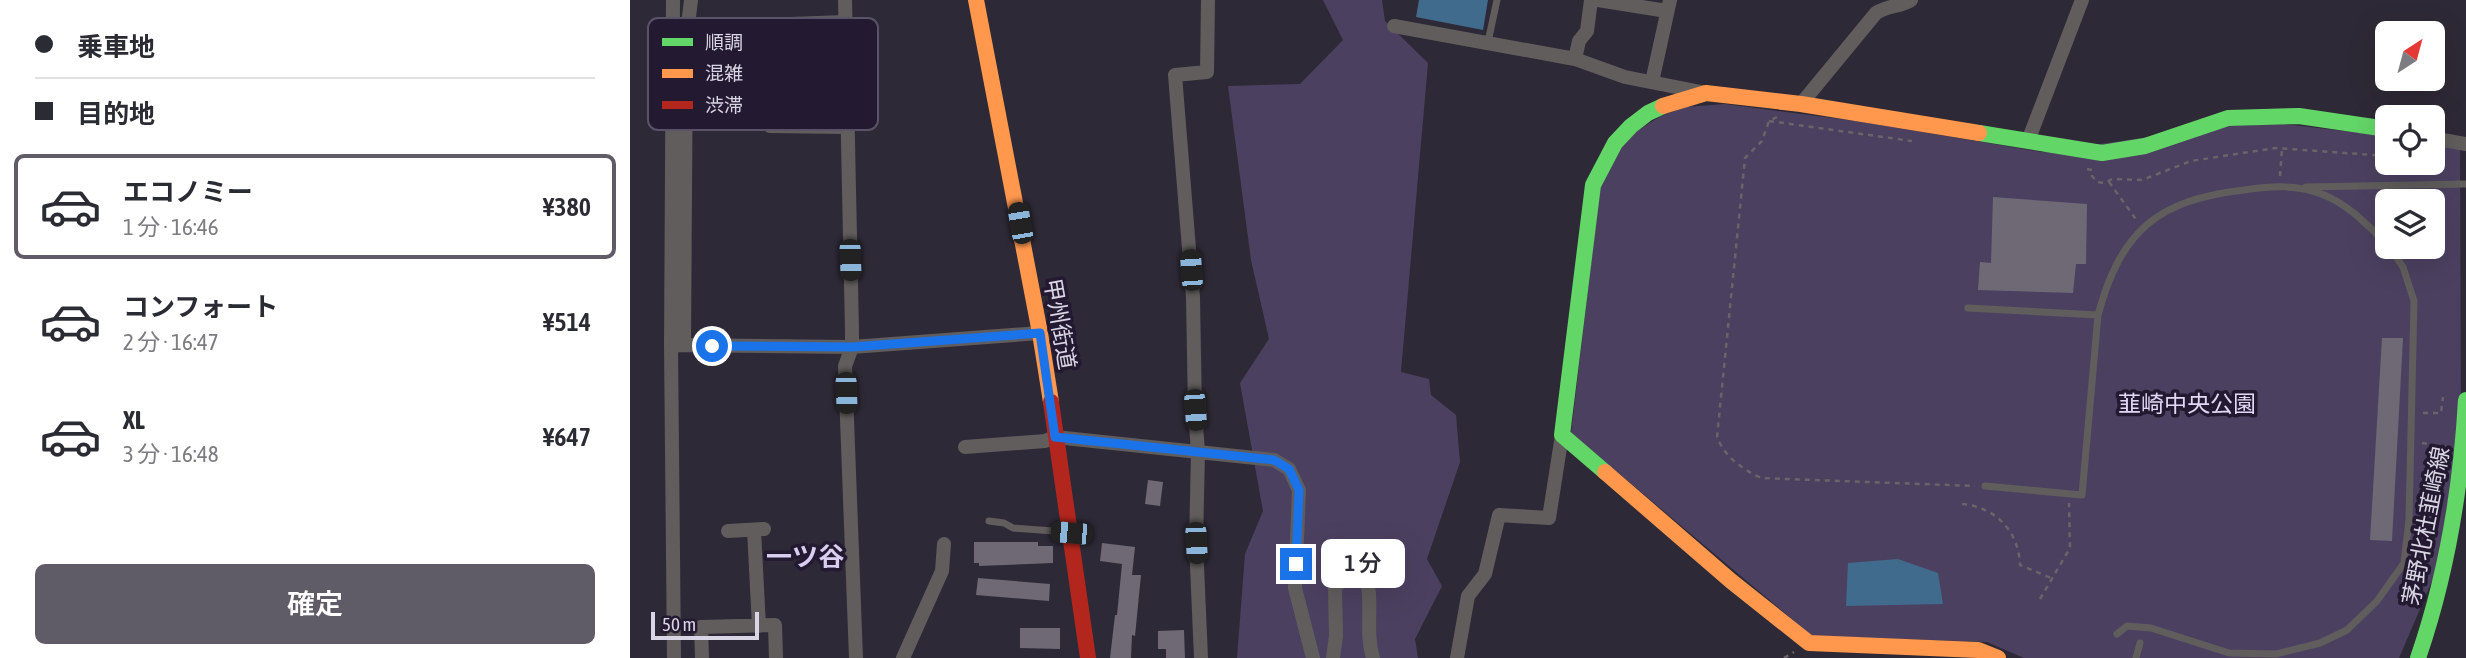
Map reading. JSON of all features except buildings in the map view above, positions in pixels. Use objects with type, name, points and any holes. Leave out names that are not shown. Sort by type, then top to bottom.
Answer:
[{"type":"main road","name":"甲州街道","points":[[976,0],[1040,333],[1088,658]]},
{"type":"main road","points":[[1998,658],[1978,650],[1845,652],[1809,642],[1731,581],[1562,435],[1593,186],[1615,143],[1648,113],[1674,101],[1706,93],[1801,104],[2102,153],[2145,146],[2228,118],[2300,116],[2375,127]]},
{"type":"main road","name":"茅野北杜韮崎線","points":[[2418,658],[2429,628],[2446,562],[2465,450],[2466,400]]},
{"type":"street","points":[[673,0],[673,18]]},
{"type":"street","points":[[689,18],[691,0]]},
{"type":"street","points":[[845,0],[845,18]]},
{"type":"street","points":[[1201,658],[1196,543],[1198,452],[1193,298],[1175,75],[1207,72],[1208,0]]},
{"type":"street","points":[[1575,60],[1579,41],[1587,31],[1591,0]]},
{"type":"street","points":[[1598,0],[1669,6],[1652,82]]},
{"type":"street","points":[[1801,104],[1876,13],[1888,6],[1904,5],[1911,0]]},
{"type":"street","points":[[2028,141],[2082,0]]},
{"type":"street","points":[[1394,26],[1575,60],[1625,77],[1706,93]]},
{"type":"street","points":[[675,130],[678,345]]},
{"type":"street","points":[[674,658],[684,130]]},
{"type":"street","points":[[847,130],[852,347],[845,366],[856,658]]},
{"type":"street","points":[[2445,140],[2466,144]]},
{"type":"street","points":[[678,345],[852,347],[1040,333]]},
{"type":"street","points":[[1457,658],[1468,596],[1485,574],[1499,514],[1549,519],[1562,435]]},
{"type":"street","points":[[965,447],[1045,441],[1055,437],[1274,460],[1289,469],[1299,490],[1295,588],[1313,658]]},
{"type":"street","points":[[1559,454],[1580,452]]},
{"type":"street","points":[[728,531],[759,529],[759,625]]},
{"type":"street","points":[[903,658],[942,571],[944,544]]},
{"type":"street","points":[[1333,658],[1336,636],[1335,588],[1352,568],[1364,569],[1369,582],[1370,647],[1373,658]]},
{"type":"street","points":[[702,658],[701,627],[759,625],[775,625],[776,658]]},
{"type":"lane","points":[[1488,42],[1497,0]]},
{"type":"lane","points":[[1985,486],[2082,495],[2098,315],[2106,286],[2119,259],[2142,228],[2189,200],[2209,194],[2279,185],[2466,184]]},
{"type":"lane","points":[[2295,187],[2324,195],[2357,215],[2375,232]]},
{"type":"lane","points":[[2117,634],[2127,626],[2151,628],[2229,653],[2276,654],[2320,643],[2347,630],[2377,601],[2404,564],[2409,520],[2414,301],[2403,267],[2398,259]]},
{"type":"lane","points":[[1968,308],[2098,315]]},
{"type":"lane","points":[[989,521],[1004,523],[1013,528],[1071,533]]},
{"type":"lane","points":[[2136,658],[2140,643]]},
{"type":"path","points":[[1801,104],[1769,121],[1762,141],[1745,158],[1717,438],[1722,449],[1745,471],[1761,478],[1985,486]]},
{"type":"path","points":[[2279,185],[2282,148]]},
{"type":"path","points":[[2436,175],[2437,185]]},
{"type":"path","points":[[2109,182],[2142,228]]},
{"type":"path","points":[[2412,413],[2441,413],[2443,397]]},
{"type":"path","points":[[2412,441],[2465,450]]},
{"type":"path","points":[[2040,599],[2070,548],[2068,493]]},
{"type":"path","points":[[1962,504],[1974,505],[2003,522],[2013,534],[2020,551],[2020,565],[2051,578]]},
{"type":"green space","points":[[1323,0],[1382,0],[1385,21],[1428,63],[1401,372],[1429,379],[1431,395],[1456,415],[1460,462],[1427,559],[1442,586],[1415,639],[1418,658],[1237,658],[1245,554],[1263,511],[1240,383],[1269,339],[1251,260],[1228,86],[1300,84],[1343,40]]},
{"type":"green space","name":"韮崎中央公園","points":[[1725,104],[1856,121],[2042,152],[2228,126],[2284,124],[2375,135],[2375,175],[2445,175],[2445,146],[2460,149],[2461,441],[2441,560],[2399,658],[2024,658],[1987,642],[1812,636],[1571,433],[1600,188],[1620,149],[1638,130],[1661,116],[1685,107]]},
{"type":"water","points":[[1419,0],[1488,0],[1483,30],[1416,17]]},
{"type":"water","points":[[1898,559],[1938,573],[1943,604],[1846,606],[1848,563]]},
{"type":"traffic: fast","points":[[1605,472],[1562,435],[1593,185],[1615,143],[1631,126],[1663,106]]},
{"type":"traffic: fast","points":[[1979,133],[2102,153],[2145,146],[2228,118],[2299,116],[2375,127]]},
{"type":"traffic: fast","points":[[2418,658],[2437,595],[2451,531],[2466,400]]},
{"type":"traffic: slow","points":[[976,0],[1051,402]]},
{"type":"traffic: slow","points":[[1663,106],[1706,93],[1801,104],[1979,133]]},
{"type":"traffic: slow","points":[[1605,472],[1731,581],[1809,643],[1978,650],[1998,658]]},
{"type":"traffic: jam","points":[[1051,402],[1088,658]]},
{"type":"district","name":"一ツ谷","points":[[805,557]]},
{"type":"route","points":[[712,346],[852,347],[1040,333],[1055,437],[1274,460],[1289,469],[1299,490],[1296,564]]}]
